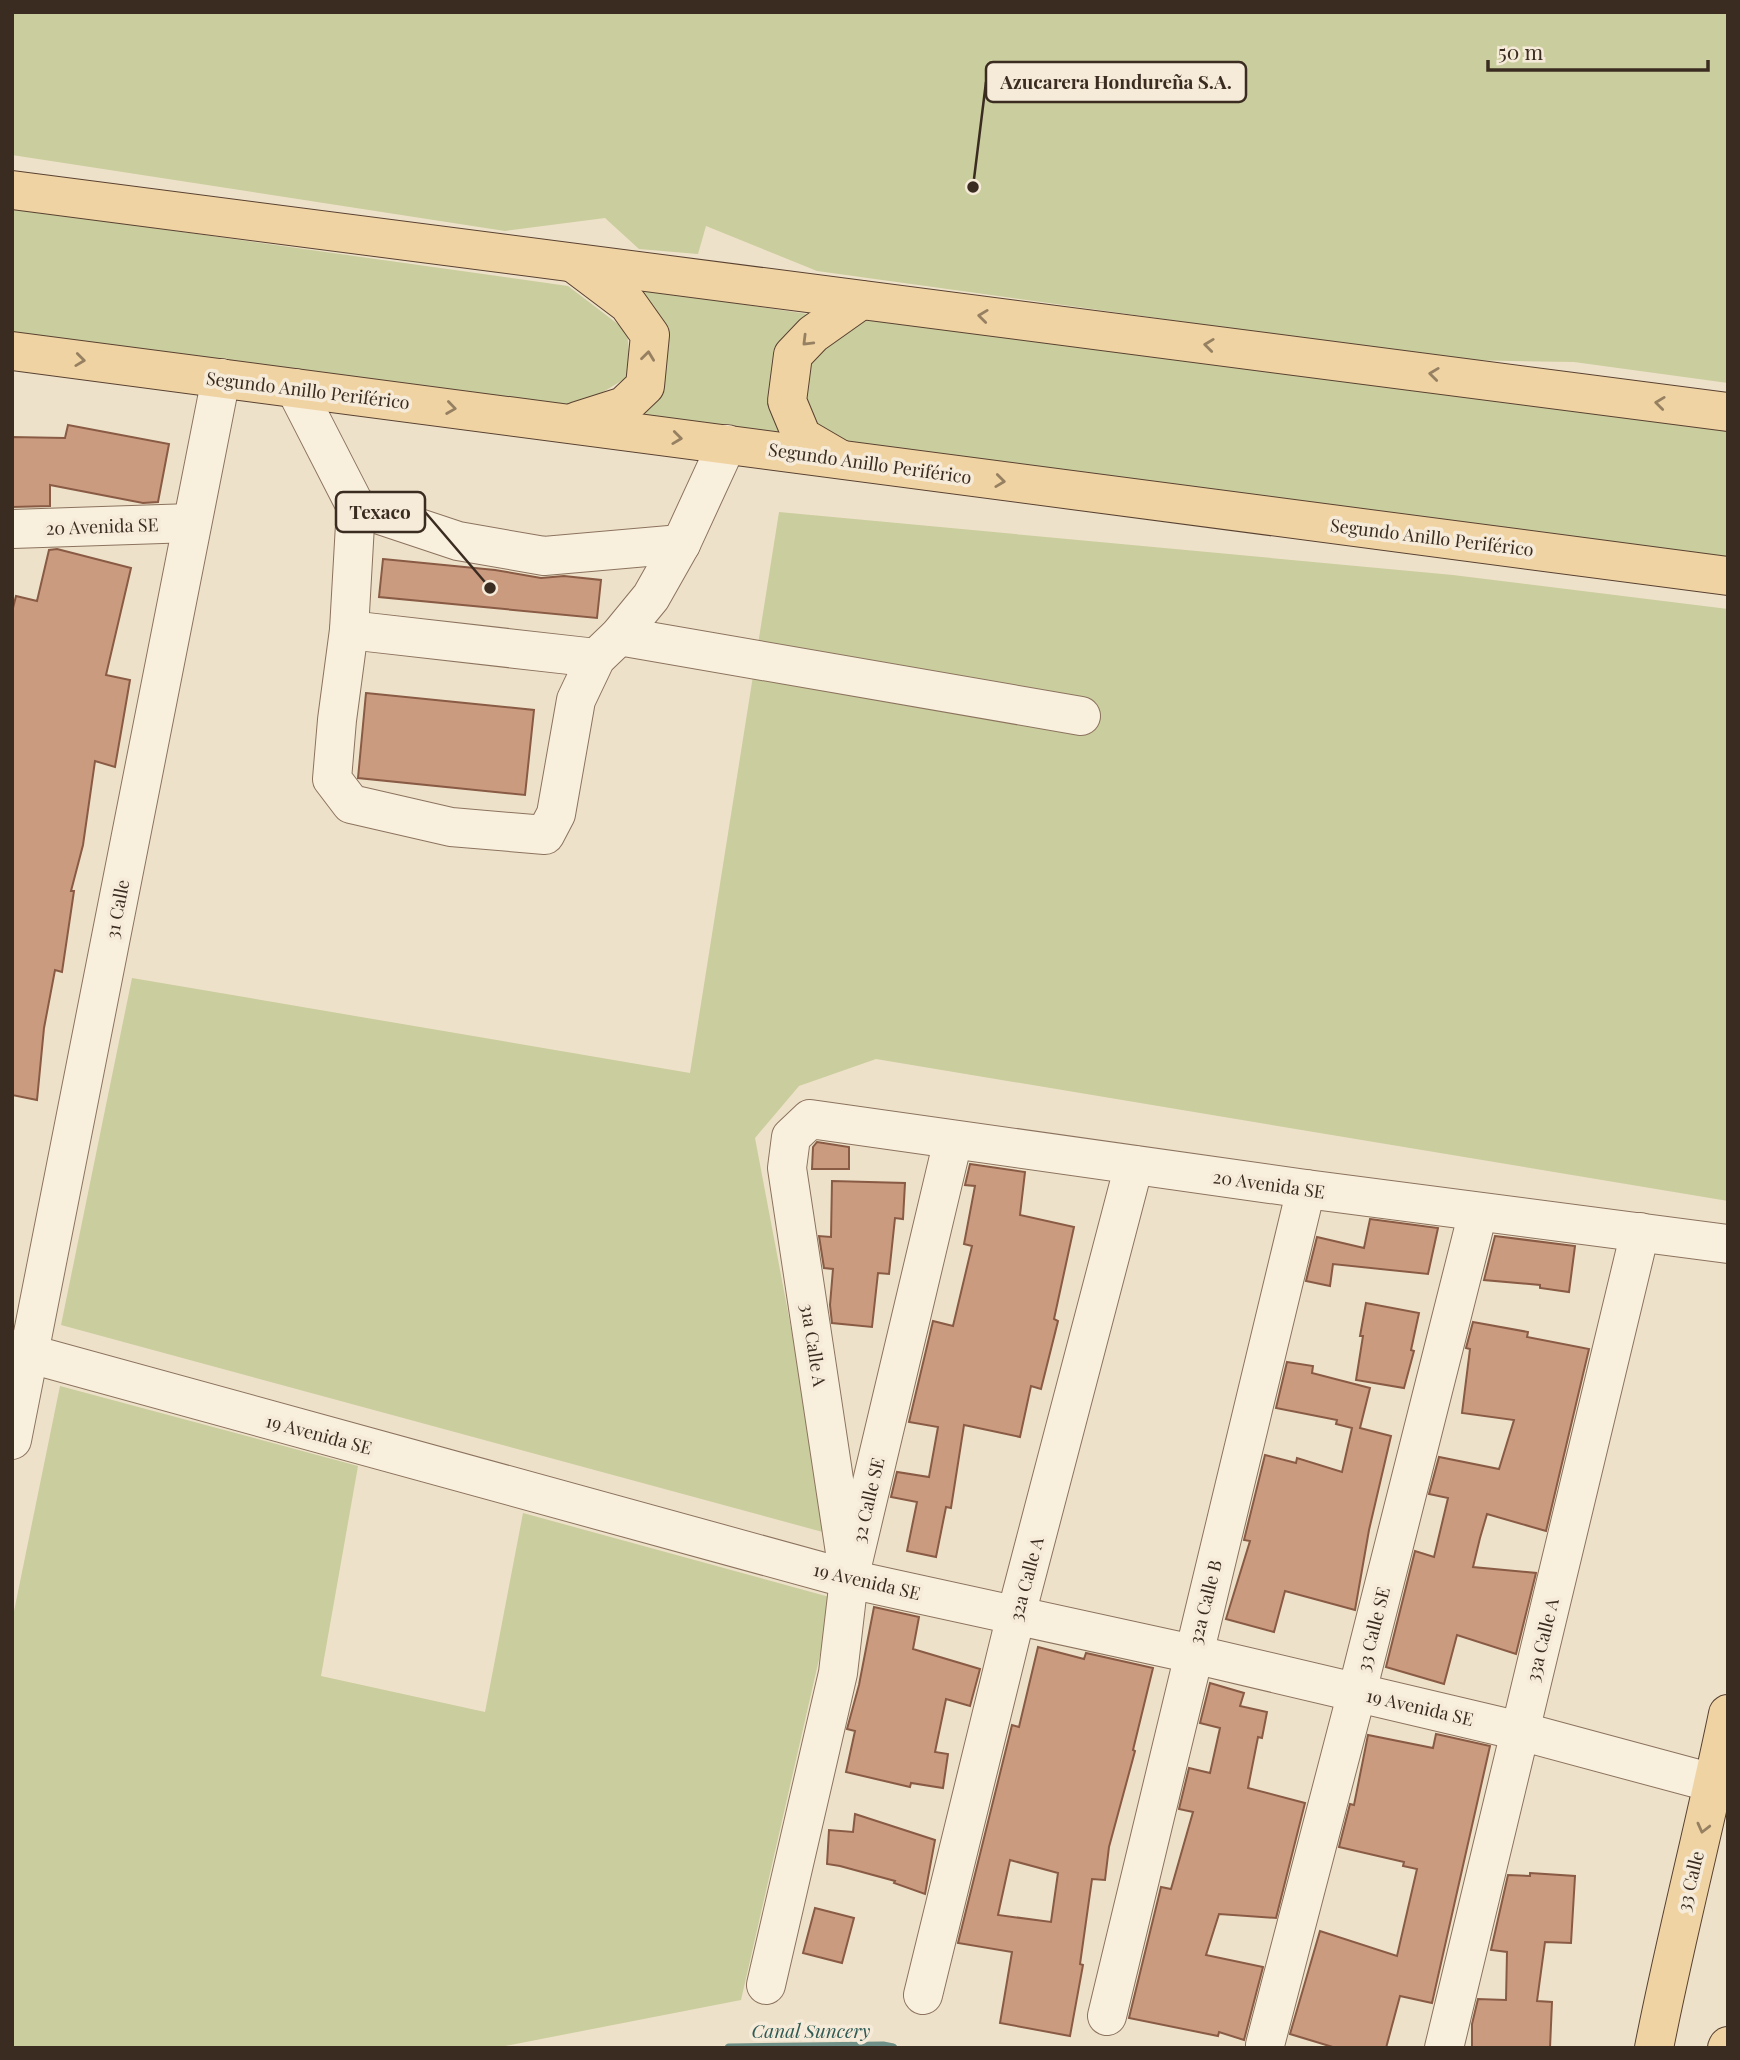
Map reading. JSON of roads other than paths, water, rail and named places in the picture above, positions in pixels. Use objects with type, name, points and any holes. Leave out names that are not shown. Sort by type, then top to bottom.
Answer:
[{"type":"main road","points":[[12,190],[1728,412]]},
{"type":"main road","points":[[568,424],[624,406],[645,386],[650,335],[628,303],[573,262]]},
{"type":"main road","points":[[840,460],[802,437],[787,401],[793,355],[813,334],[861,300]]},
{"type":"main road","name":"Segundo Anillo Periférico","points":[[12,351],[1728,576]]},
{"type":"main road","name":"33 Calle","points":[[1654,2048],[1672,1955],[1721,1785],[1728,1714]]},
{"type":"street","name":"31 Calle","points":[[12,1440],[21,1352],[221,378]]},
{"type":"street","points":[[295,388],[356,507],[349,630],[332,779],[351,804],[452,827],[545,835],[556,814],[576,700],[608,647],[651,597],[681,544],[727,444]]},
{"type":"street","points":[[356,507],[458,541],[544,556],[681,544]]},
{"type":"street","name":"20 Avenida SE","points":[[12,529],[192,523]]},
{"type":"street","points":[[349,630],[608,647],[1081,716]]},
{"type":"street","name":"20 Avenida SE","points":[[810,1119],[1306,1189],[1728,1244]]},
{"type":"street","name":"31a Calle A","points":[[810,1119],[791,1137],[787,1168],[849,1579]]},
{"type":"street","name":"32 Calle SE","points":[[766,1985],[838,1673],[849,1579],[953,1140]]},
{"type":"street","name":"32a Calle A","points":[[923,1995],[1016,1615],[1134,1165]]},
{"type":"street","name":"32a Calle B","points":[[1107,2016],[1306,1189]]},
{"type":"street","name":"33 Calle SE","points":[[1265,2045],[1478,1212]]},
{"type":"street","name":"33a Calle A","points":[[1444,2048],[1640,1232]]},
{"type":"street","name":"19 Avenida SE","points":[[21,1352],[849,1579],[1357,1692],[1520,1731],[1721,1785]]},
{"type":"waterway","name":"Canal Suncery","points":[[729,2048],[893,2048]]},
{"type":"place","name":"Azucarera Hondureña S.A.","points":[[973,187]]},
{"type":"place","name":"Texaco","points":[[490,588]]}]
